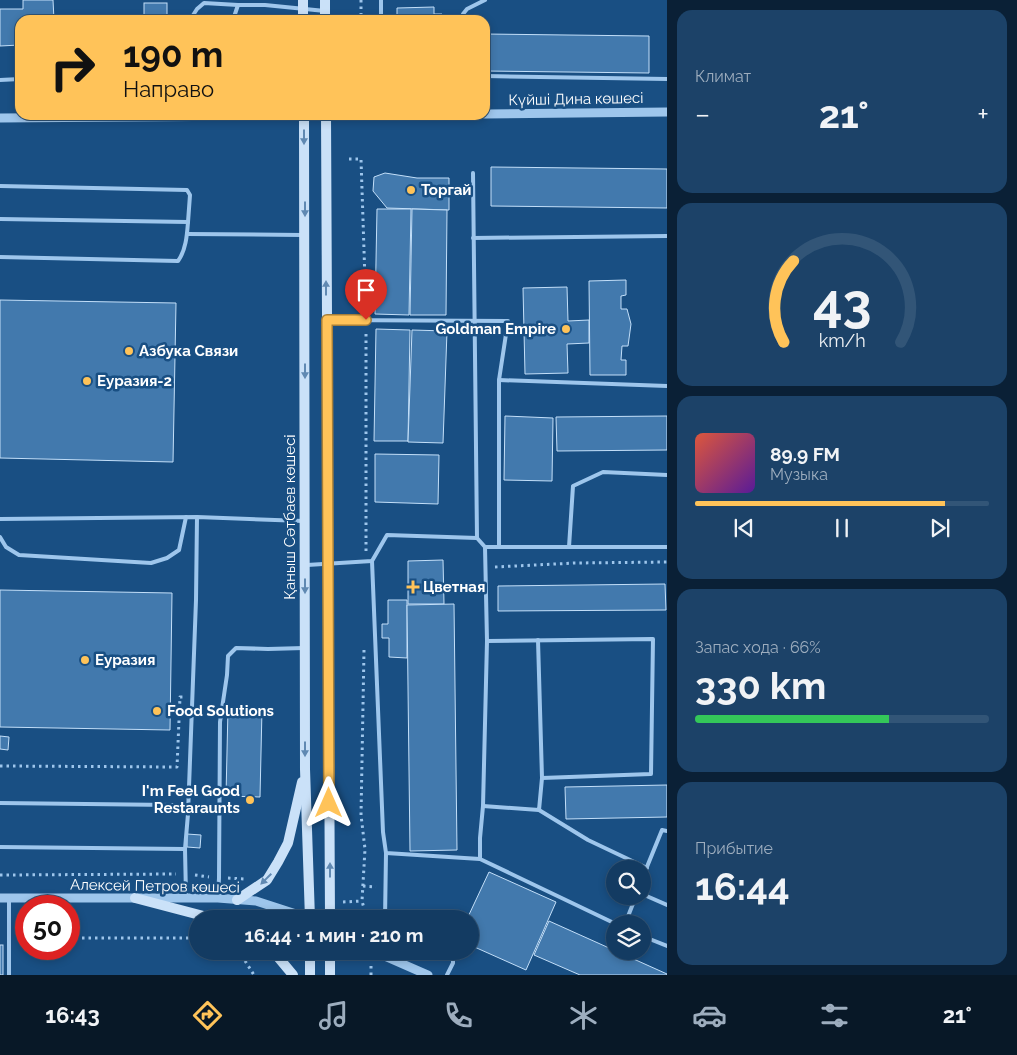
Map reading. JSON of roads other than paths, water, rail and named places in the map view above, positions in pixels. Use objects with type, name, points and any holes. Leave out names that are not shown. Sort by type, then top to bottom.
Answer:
[{"type":"main road","name":"Қаныш Сәтбаев көшесі","points":[[304,120],[305,769],[309,910]]},
{"type":"main road","points":[[326,120],[330,910]]},
{"type":"main road","points":[[237,900],[267,880],[288,843],[305,769]]},
{"type":"main road","points":[[136,898],[189,912]]},
{"type":"main road","points":[[280,960],[293,975]]},
{"type":"main road","points":[[310,960],[310,975]]},
{"type":"main road","points":[[330,960],[330,975]]},
{"type":"street","name":"Күйші Дина көшесі","points":[[490,114],[667,112]]},
{"type":"street","points":[[0,118],[15,118]]},
{"type":"street","name":"Алексей Петров көшесі","points":[[4,898],[218,898],[256,901],[284,910]]},
{"type":"street","points":[[394,960],[428,975]]},
{"type":"lane","points":[[381,0],[381,15]]},
{"type":"lane","points":[[463,15],[467,9],[485,0]]},
{"type":"lane","points":[[193,15],[204,3],[238,5],[303,4],[325,10]]},
{"type":"lane","points":[[235,15],[238,5]]},
{"type":"lane","points":[[490,76],[667,78]]},
{"type":"lane","points":[[0,80],[15,79]]},
{"type":"lane","points":[[473,173],[476,538]]},
{"type":"lane","points":[[0,186],[187,190],[190,195],[187,234],[182,255],[178,261],[0,257]]},
{"type":"lane","points":[[0,219],[188,222]]},
{"type":"lane","points":[[187,234],[305,235]]},
{"type":"lane","points":[[473,238],[667,236]]},
{"type":"lane","points":[[327,320],[508,321],[499,380],[499,547]]},
{"type":"lane","points":[[499,380],[667,386]]},
{"type":"lane","points":[[569,547],[573,486],[603,472],[667,475]]},
{"type":"lane","points":[[0,537],[6,546],[19,555],[151,563],[167,558],[179,550],[186,517]]},
{"type":"lane","points":[[0,519],[197,517],[305,521]]},
{"type":"lane","points":[[186,898],[185,849],[193,696],[197,517]]},
{"type":"lane","points":[[385,910],[386,852],[383,832],[372,562],[387,535],[476,538],[486,547],[667,547]]},
{"type":"lane","points":[[480,859],[487,641],[486,547]]},
{"type":"lane","points":[[305,565],[372,562]]},
{"type":"lane","points":[[487,641],[653,639],[651,774],[542,778]]},
{"type":"lane","points":[[538,640],[542,778],[538,810]]},
{"type":"lane","points":[[218,898],[220,722],[228,656],[236,648],[305,648]]},
{"type":"lane","points":[[0,803],[172,805],[179,807],[188,814]]},
{"type":"lane","points":[[483,806],[538,810],[588,840],[630,860]]},
{"type":"lane","points":[[650,860],[662,830],[667,831]]},
{"type":"lane","points":[[0,846],[185,849]]},
{"type":"lane","points":[[386,852],[480,859],[606,919]]},
{"type":"lane","points":[[4,898],[9,975]]},
{"type":"lane","points":[[651,898],[667,904]]},
{"type":"lane","points":[[651,940],[667,946]]},
{"type":"lane","points":[[447,975],[453,960]]},
{"type":"place","name":"Торгай","points":[[411,190]]},
{"type":"place","name":"Goldman Empire","points":[[566,329]]},
{"type":"place","name":"Азбука Связи","points":[[129,351]]},
{"type":"place","name":"Еуразия-2","points":[[87,381]]},
{"type":"place","name":"Цветная","points":[[413,587]]},
{"type":"place","name":"Еуразия","points":[[85,660]]},
{"type":"place","name":"Food Solutions","points":[[157,711]]},
{"type":"place","name":"I'm Feel Good Restaraunts","points":[[250,800]]}]
